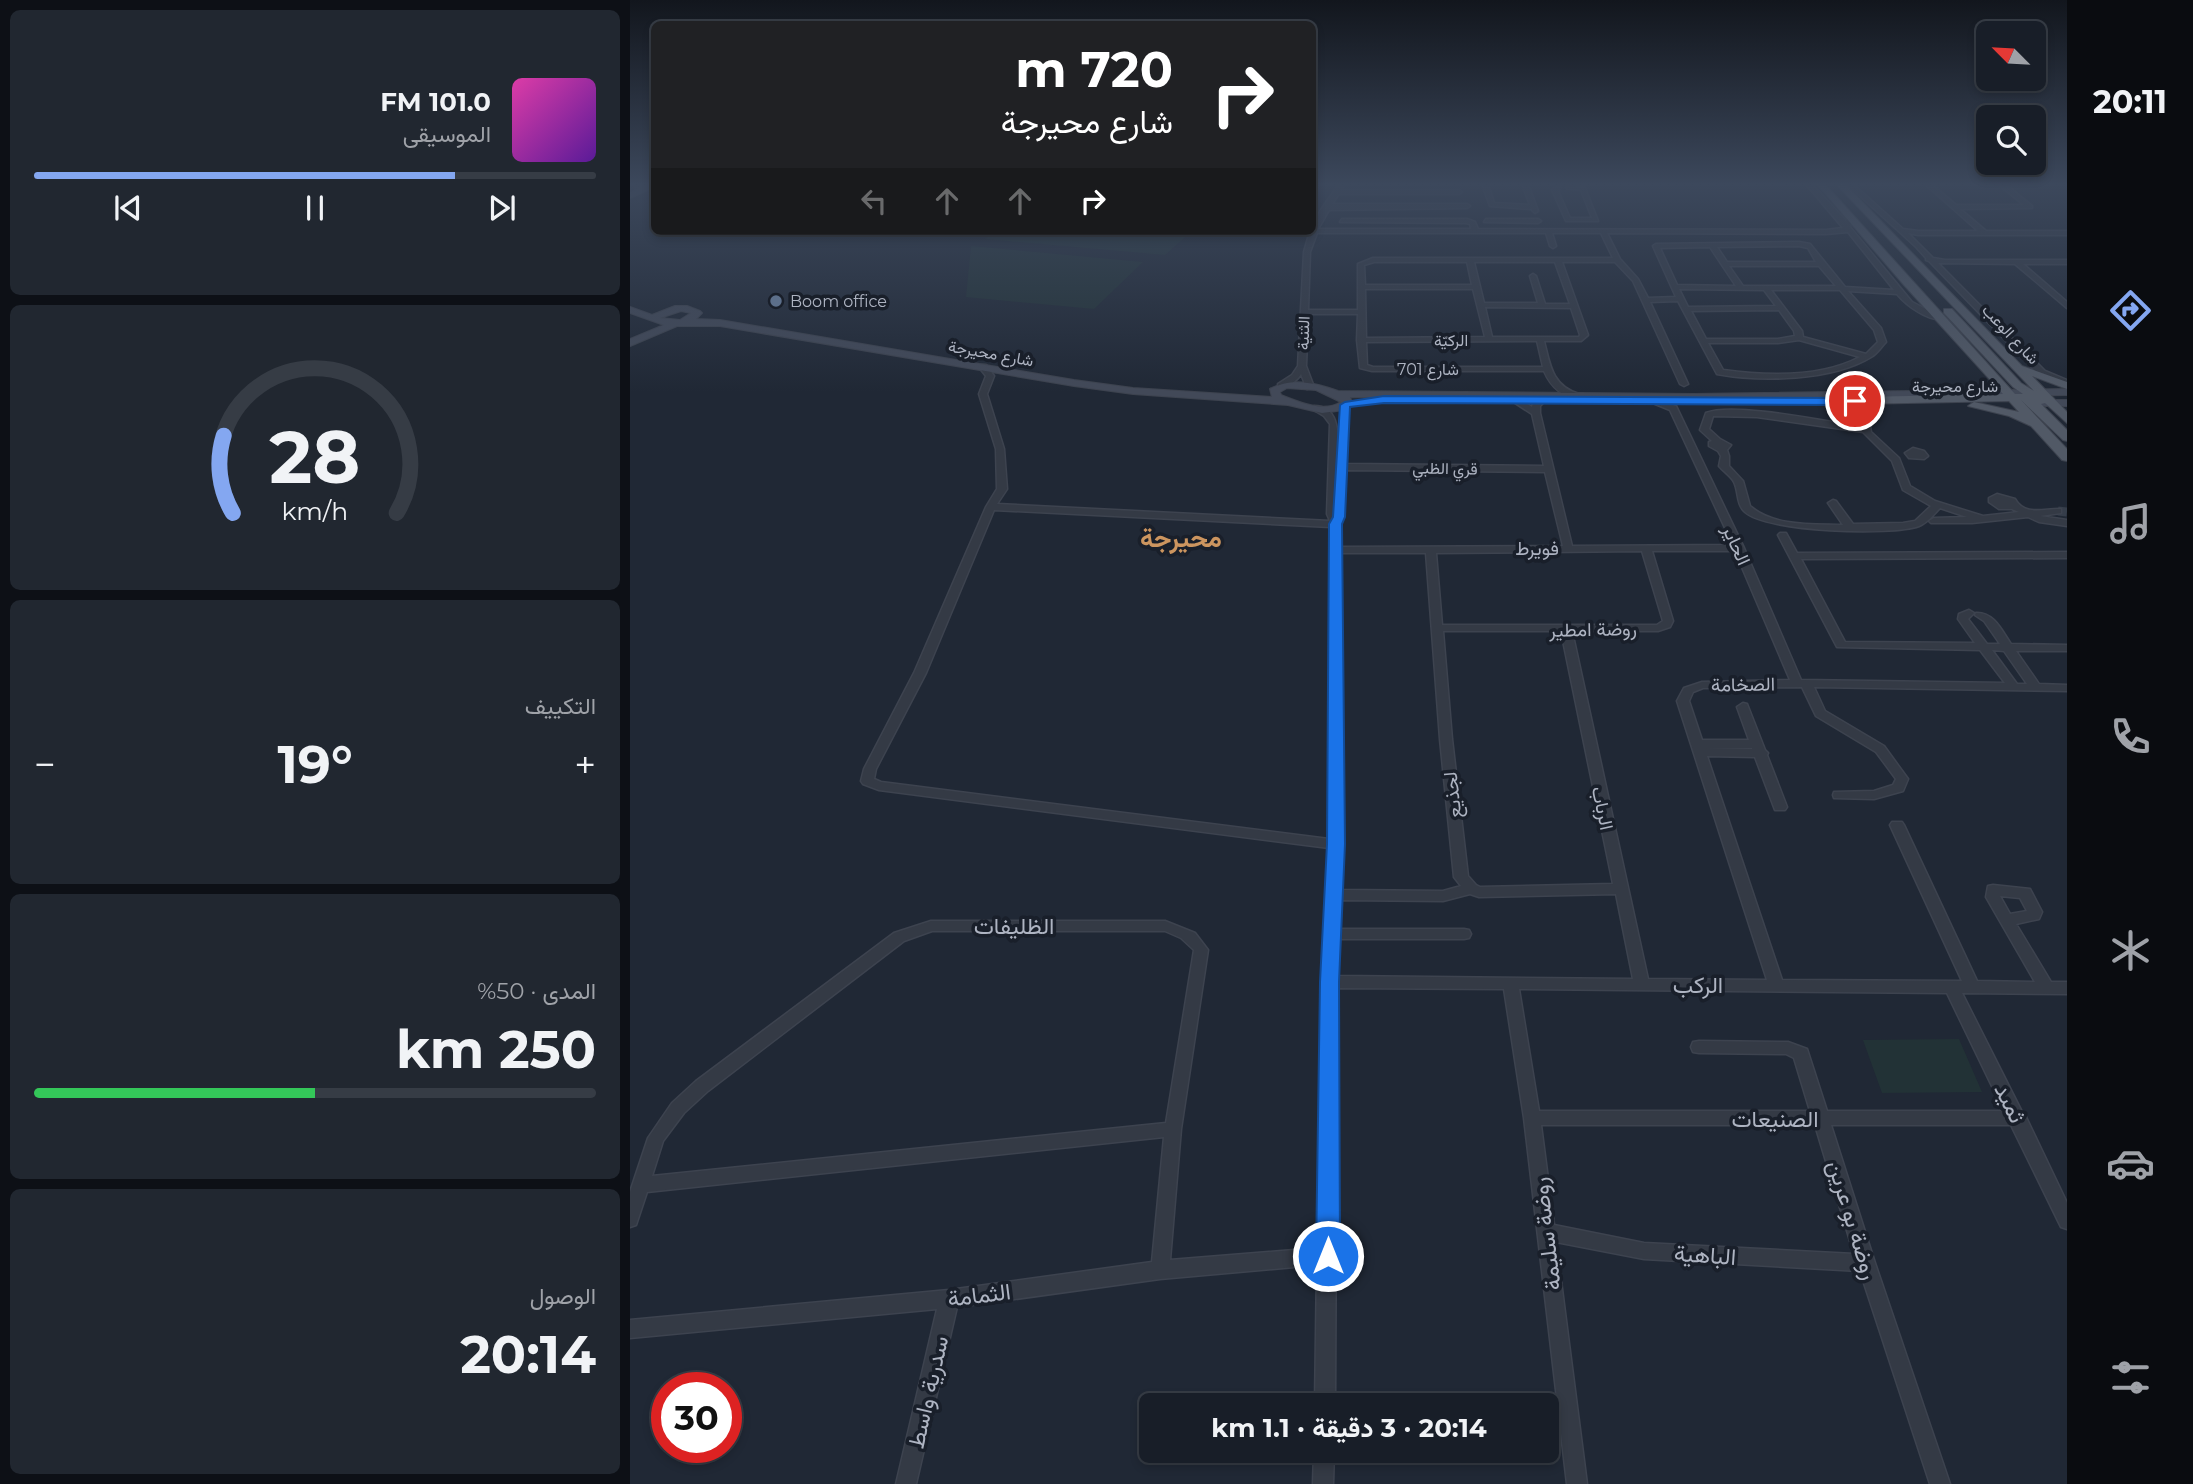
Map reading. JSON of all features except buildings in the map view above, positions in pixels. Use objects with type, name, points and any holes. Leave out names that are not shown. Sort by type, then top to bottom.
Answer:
[{"type":"main road","name":"شارع الوعب","points":[[1881,253],[1972,355],[2028,397],[2067,419]]},
{"type":"main road","points":[[1882,253],[1903,264],[2067,437]]},
{"type":"main road","name":"شارع الوعب","points":[[1908,253],[2015,365],[2042,430],[2067,457]]},
{"type":"main road","points":[[1916,253],[1917,262]]},
{"type":"main road","points":[[1977,308],[1974,312],[1980,321],[1979,326]]},
{"type":"main road","points":[[1961,393],[1974,388],[1978,380],[1972,355]]},
{"type":"main road","points":[[2015,365],[2067,384]]},
{"type":"main road","points":[[1858,401],[2067,397]]},
{"type":"main road","points":[[1946,402],[2012,413],[2042,430]]},
{"type":"street","name":"الثنية","points":[[1307,253],[1302,366],[1310,387]]},
{"type":"street","points":[[1614,253],[1636,280],[1684,384]]},
{"type":"street","points":[[1659,253],[1680,299],[1721,373],[1826,372],[1855,365],[1879,347],[1882,342],[1880,335],[1814,253]]},
{"type":"street","points":[[1718,253],[1740,287]]},
{"type":"street","name":"شارع الوعب","points":[[1869,253],[1911,306],[1939,318]]},
{"type":"street","name":"شارع الوعب","points":[[1924,253],[2042,373],[2067,384]]},
{"type":"street","points":[[1928,259],[2067,262]]},
{"type":"street","points":[[1489,340],[1470,260],[1617,260]]},
{"type":"street","name":"شارع 701","points":[[1470,260],[1367,261],[1361,264],[1362,364],[1371,369],[1549,369]]},
{"type":"street","points":[[1480,305],[1574,306],[1558,260]]},
{"type":"street","points":[[1934,266],[1945,261]]},
{"type":"street","points":[[2017,262],[2067,306]]},
{"type":"street","points":[[1725,264],[1821,264]]},
{"type":"street","points":[[1533,276],[1542,306]]},
{"type":"street","points":[[1674,287],[1842,287],[1892,283]]},
{"type":"street","points":[[1361,287],[1476,287]]},
{"type":"street","points":[[1702,287],[1716,309]]},
{"type":"street","points":[[1842,287],[1900,292]]},
{"type":"street","points":[[1766,288],[1798,331],[1799,338]]},
{"type":"street","points":[[1644,299],[1680,299]]},
{"type":"street","points":[[630,303],[668,310]]},
{"type":"street","name":"الركيّة","points":[[1361,340],[1583,338],[1574,306]]},
{"type":"street","points":[[1686,309],[1780,308]]},
{"type":"street","name":"شارع محيرجة","points":[[668,310],[687,309],[697,313],[1133,391],[1293,402],[1329,410],[1346,404],[1384,399],[1516,401],[1577,397],[1961,393],[2028,397]]},
{"type":"street","points":[[630,310],[654,319]]},
{"type":"street","points":[[630,336],[668,310]]},
{"type":"street","points":[[1304,312],[1361,312]]},
{"type":"street","points":[[630,343],[697,313]]},
{"type":"street","name":"شارع محيرجة","points":[[654,319],[665,323],[720,323],[983,367],[1181,390],[1238,393],[1295,384],[1337,394],[1652,401],[1675,404],[1946,402],[2028,397]]},
{"type":"street","points":[[1703,341],[1778,341],[1799,338],[1865,356]]},
{"type":"street","points":[[1540,340],[1554,387],[1562,393],[1577,397]]},
{"type":"street","name":"الثنية","points":[[1279,387],[1295,377],[1302,366]]},
{"type":"street","points":[[983,367],[988,372],[983,394],[1000,449],[1002,489],[991,507],[920,673],[870,769],[867,781],[879,786],[985,801],[1336,844]]},
{"type":"street","points":[[987,381],[1009,369]]},
{"type":"street","points":[[1279,387],[1274,391],[1277,397],[1293,402]]},
{"type":"street","points":[[1554,387],[1536,405],[1536,413],[1568,548]]},
{"type":"street","points":[[2028,397],[2067,392]]},
{"type":"street","points":[[1335,524],[1339,517],[1346,404],[1345,398],[1337,394]]},
{"type":"street","points":[[2028,397],[2067,403]]},
{"type":"street","points":[[1516,401],[1536,413]]},
{"type":"street","points":[[1858,401],[1864,415],[1865,430]]},
{"type":"street","name":"الحاير","points":[[1675,404],[1718,505],[1801,683],[1820,713],[1880,749],[1902,779],[1898,788],[1884,793],[1839,795]]},
{"type":"street","points":[[1317,408],[1330,417],[1334,424],[1332,514],[1335,524],[1336,844],[1330,982],[1325,1393]]},
{"type":"street","points":[[1938,506],[1913,525],[1778,524],[1754,514],[1744,505],[1737,479],[1724,466],[1725,454],[1720,445],[1704,430],[1709,415],[1757,414],[1865,430],[1899,465],[1906,488],[1938,506],[1983,519]]},
{"type":"street","points":[[1890,453],[1909,454]]},
{"type":"street","name":"قري الظبي","points":[[1342,467],[1549,469]]},
{"type":"street","points":[[1995,499],[1999,506],[2014,506],[2044,521],[2067,523]]},
{"type":"street","points":[[1833,503],[1849,526]]},
{"type":"street","points":[[1718,505],[1744,505]]},
{"type":"street","points":[[991,507],[1335,524]]},
{"type":"street","points":[[1934,521],[2058,512]]},
{"type":"street","points":[[1783,535],[1842,645],[2067,648]]},
{"type":"street","name":"لجذيع","points":[[1431,548],[1446,739],[1461,877],[1471,888]]},
{"type":"street","name":"روضة امطير","points":[[1439,628],[1566,630],[1658,628],[1666,625],[1667,618],[1646,548]]},
{"type":"street","name":"فويرط","points":[[1335,550],[1739,548]]},
{"type":"street","points":[[1794,556],[2067,555]]},
{"type":"street","points":[[2014,688],[1963,620],[1963,616],[1975,614],[1988,620],[2036,688]]},
{"type":"street","name":"الرباب","points":[[1566,630],[1642,985]]},
{"type":"street","name":"الصخامة","points":[[1776,985],[1683,701],[1688,690],[1702,685],[1801,683],[2067,688]]},
{"type":"street","points":[[1743,707],[1780,807]]},
{"type":"street","points":[[1699,748],[1760,748]]},
{"type":"street","points":[[1897,825],[1972,986]]},
{"type":"street","points":[[1334,895],[1443,896],[1471,888],[1479,892],[1620,889]]},
{"type":"street","points":[[2007,920],[2046,987]]},
{"type":"street","name":"الظليفات","points":[[630,1219],[656,1138],[666,1122],[702,1086],[890,942],[909,932],[931,926],[1165,926],[1196,940],[1201,950],[1173,1129],[1160,1270]]},
{"type":"street","points":[[1331,934],[1464,934]]},
{"type":"street","name":"الركب","points":[[1330,982],[2067,988]]},
{"type":"street","name":"روضة سليمة","points":[[1511,984],[1532,1118],[1577,1484]]},
{"type":"street","name":"ثميد","points":[[1951,986],[2067,1221]]},
{"type":"street","name":"روضة بو عرين","points":[[1699,1047],[1796,1050],[1801,1054],[1866,1263],[1940,1484]]},
{"type":"street","name":"الصنيعات","points":[[1532,1118],[2018,1118]]},
{"type":"street","points":[[642,1185],[1173,1129]]},
{"type":"street","name":"الباهية","points":[[1546,1232],[1644,1251],[1866,1263]]},
{"type":"street","name":"الثمامة","points":[[630,1329],[949,1299],[1160,1270],[1328,1256]]},
{"type":"street","name":"سدرية واسط","points":[[906,1484],[949,1299]]},
{"type":"street","points":[[1323,1484],[1324,1463]]},
{"type":"shaded area","points":[[970,253],[1049,253],[1143,262],[1094,309],[966,297]]},
{"type":"shaded area","points":[[1959,1039],[1982,1092],[1882,1093],[1863,1040]]},
{"type":"tunnel","points":[[2058,511],[2067,512]]},
{"type":"place","name":"Boom office","points":[[776,301]]},
{"type":"district","name":"محيرجة","points":[[1181,538]]},
{"type":"route","points":[[1328,1256],[1330,982],[1336,844],[1335,524],[1339,517],[1345,405],[1356,401],[1384,399],[1855,401]]}]
